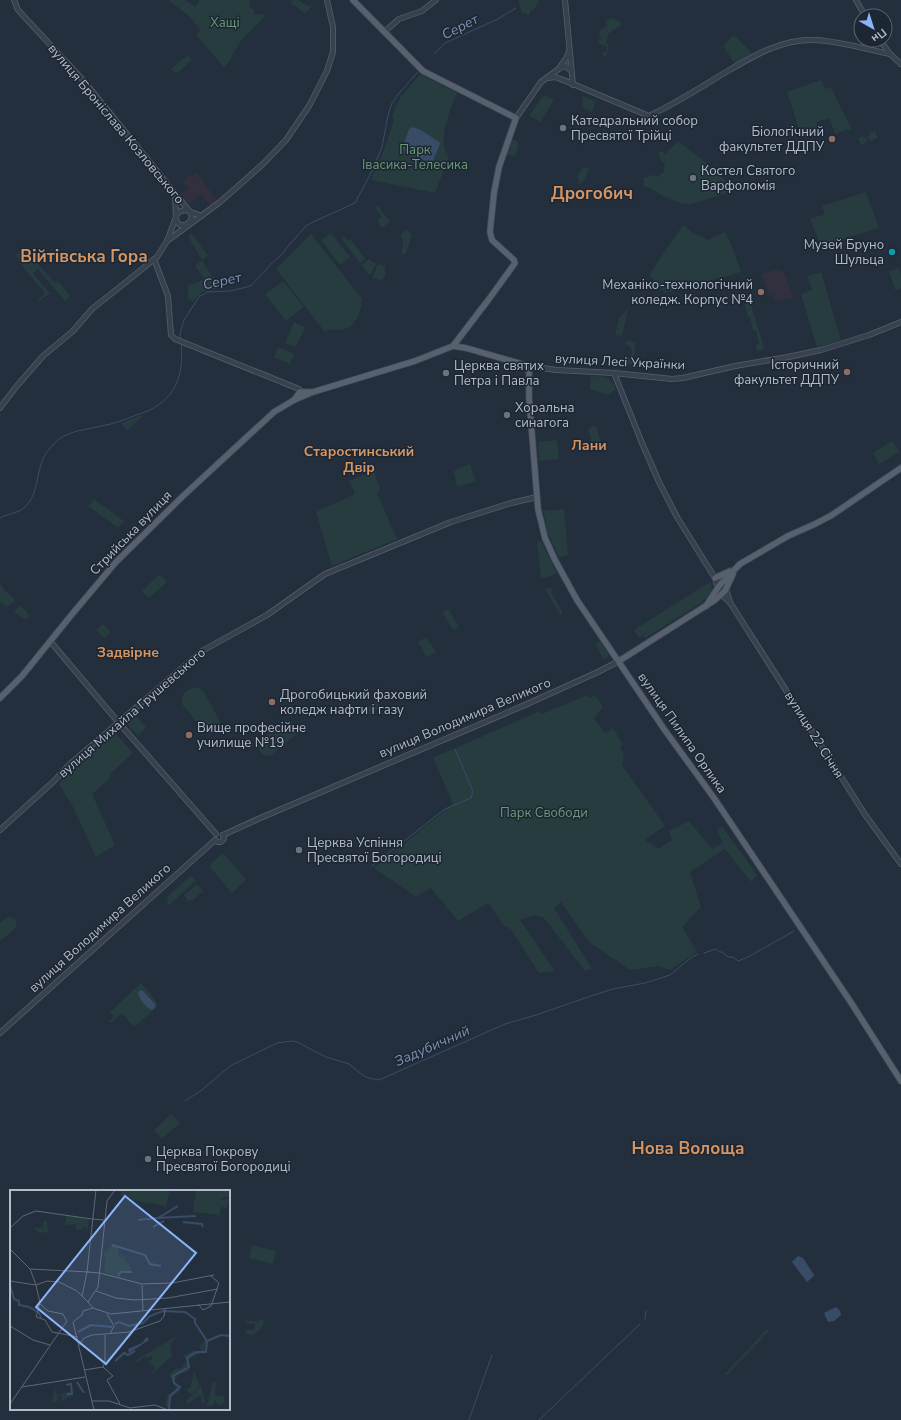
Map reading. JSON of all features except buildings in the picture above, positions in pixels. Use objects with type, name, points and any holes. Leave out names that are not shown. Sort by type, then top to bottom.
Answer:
[{"type":"main road","points":[[353,0],[421,70],[516,118],[499,167],[490,224],[491,238],[514,260],[514,263],[489,300],[453,346]]},
{"type":"main road","name":"вулиця Лесі Українки","points":[[453,346],[468,348],[529,366]]},
{"type":"main road","name":"Стрийська вулиця","points":[[0,698],[20,678],[100,581],[148,530],[274,412],[301,394],[313,392],[415,361],[453,346]]},
{"type":"main road","name":"вулиця Пилипа Орлика","points":[[529,366],[529,397],[537,497],[543,532],[555,560],[577,600],[664,729],[714,798],[850,1001],[901,1081]]},
{"type":"main road","points":[[715,578],[736,568],[774,543],[832,515],[901,468]]},
{"type":"main road","points":[[706,606],[722,589],[736,568]]},
{"type":"main road","name":"вулиця Володимира Великого","points":[[619,661],[715,600],[722,589]]},
{"type":"street","name":"вулиця Броніслава Козловського","points":[[14,0],[18,10],[82,80],[188,211]]},
{"type":"street","points":[[0,408],[43,356],[73,331],[92,309],[154,259],[167,241],[188,224],[202,216],[228,196],[277,150],[292,132],[313,100],[327,71],[333,52],[333,27],[327,0]]},
{"type":"street","points":[[384,32],[399,19],[422,10],[436,0]]},
{"type":"street","points":[[565,0],[573,85]]},
{"type":"street","points":[[546,78],[552,77],[560,79],[649,116],[758,53],[780,45],[815,40],[840,43],[890,54]]},
{"type":"street","points":[[886,48],[901,64]]},
{"type":"street","points":[[516,118],[535,89],[559,68],[567,58],[570,50]]},
{"type":"street","points":[[559,68],[566,66],[571,72]]},
{"type":"street","points":[[559,68],[557,74],[560,79]]},
{"type":"street","points":[[560,79],[567,79],[571,72]]},
{"type":"street","points":[[175,195],[176,220],[178,224],[184,226],[188,224],[192,218],[188,211]]},
{"type":"street","points":[[167,241],[176,216],[180,210],[202,216]]},
{"type":"street","points":[[154,259],[168,296],[171,335],[178,341],[185,344],[294,387],[301,394]]},
{"type":"street","name":"вулиця Лесі Українки","points":[[529,366],[556,370],[683,378],[735,366],[821,350],[869,335],[901,322]]},
{"type":"street","points":[[614,373],[662,488],[677,517],[722,589]]},
{"type":"street","name":"вулиця Михайла Грушевського","points":[[0,830],[53,782],[70,764],[202,651],[267,615],[329,572],[445,524],[537,497]]},
{"type":"street","name":"вулиця 22 Січня","points":[[722,589],[866,816],[901,864]]},
{"type":"street","points":[[715,600],[724,601],[731,604]]},
{"type":"street","points":[[50,641],[216,834],[220,833],[223,835],[224,839],[221,842],[218,842],[215,840],[214,836],[216,834]]},
{"type":"street","name":"вулиця Володимира Великого","points":[[223,835],[550,694],[619,661]]},
{"type":"street","name":"вулиця Володимира Великого","points":[[0,1033],[215,840]]},
{"type":"shaded area","points":[[197,172],[216,200],[210,205],[201,194],[188,204],[181,194],[189,188],[183,181],[190,174],[192,177]]},
{"type":"shaded area","points":[[778,269],[779,272],[784,271],[793,297],[775,302],[773,295],[769,295],[762,274]]},
{"type":"green space","name":"Хащі","points":[[168,0],[185,0],[195,7],[200,0],[250,0],[249,6],[254,11],[254,15],[264,14],[264,17],[240,42],[225,68],[196,35],[201,30],[189,16]]},
{"type":"green space","points":[[293,0],[298,0],[307,6],[313,5],[307,12],[304,13],[290,2]]},
{"type":"green space","points":[[518,0],[539,1],[534,10],[530,11],[530,14],[526,15],[525,13],[522,14]]},
{"type":"green space","points":[[611,18],[622,24],[608,34],[606,44],[609,44],[606,56],[604,56],[601,52],[605,53],[607,46],[600,45],[598,40],[601,38],[599,33],[601,32],[600,30],[607,26],[605,22]]},
{"type":"green space","points":[[734,35],[752,53],[735,64],[723,46]]},
{"type":"green space","points":[[188,55],[192,60],[176,74],[171,69]]},
{"type":"green space","name":"Парк Івасика-Телесика","points":[[420,74],[457,93],[444,132],[444,146],[449,157],[435,193],[371,180],[384,150],[394,120],[392,115],[400,98]]},
{"type":"green space","points":[[821,80],[825,89],[831,87],[852,129],[848,131],[847,129],[837,133],[836,135],[829,118],[816,122],[820,132],[802,138],[787,92]]},
{"type":"green space","points":[[544,95],[554,100],[541,122],[529,116]]},
{"type":"green space","points":[[582,96],[596,101],[592,112],[582,106]]},
{"type":"green space","points":[[875,131],[878,138],[870,141],[869,137],[866,138],[867,142],[861,145],[858,138],[863,136],[864,138],[870,135],[869,133]]},
{"type":"green space","points":[[512,139],[518,142],[518,148],[515,156],[507,154]]},
{"type":"green space","points":[[678,142],[708,164],[733,190],[703,201],[687,204],[670,199],[643,185],[645,182],[643,181],[644,178],[652,175],[659,177],[664,172],[665,165],[661,161],[658,152],[662,151],[665,154]]},
{"type":"green space","points":[[583,167],[589,169],[583,182],[582,181],[580,184],[578,183],[579,180],[577,177]]},
{"type":"green space","points":[[866,192],[879,228],[821,246],[810,219],[825,214],[822,206]]},
{"type":"green space","points":[[378,206],[390,222],[382,228],[377,221],[382,217],[375,208]]},
{"type":"green space","points":[[683,225],[693,233],[709,240],[725,232],[741,272],[665,293],[649,275]]},
{"type":"green space","points":[[407,229],[412,235],[406,253],[403,255],[401,254],[403,244],[400,235]]},
{"type":"green space","points":[[191,233],[208,256],[202,260],[188,236]]},
{"type":"green space","points":[[331,233],[350,257],[340,265],[321,240]]},
{"type":"green space","points":[[311,234],[362,299],[357,319],[345,329],[325,332],[276,269]]},
{"type":"green space","points":[[344,236],[348,241],[350,239],[366,259],[360,263],[341,238]]},
{"type":"green space","points":[[24,248],[55,283],[58,281],[70,297],[65,301],[38,269],[33,273],[50,294],[39,301],[38,300],[45,293],[20,263],[21,262],[16,255]]},
{"type":"green space","points":[[369,259],[376,264],[370,276],[362,265]]},
{"type":"green space","points":[[202,260],[220,288],[202,292],[193,301],[188,299],[188,285],[199,282],[204,278],[195,266]]},
{"type":"green space","points":[[378,264],[385,266],[385,276],[381,280],[372,278]]},
{"type":"green space","points":[[899,268],[901,274],[901,288],[895,290],[889,271]]},
{"type":"green space","points":[[821,272],[841,340],[817,347],[801,294],[812,290],[807,276]]},
{"type":"green space","points":[[283,281],[304,307],[286,321],[265,294]]},
{"type":"green space","points":[[750,302],[764,347],[762,350],[757,351],[756,345],[759,344],[756,330],[753,330],[745,304]]},
{"type":"green space","points":[[628,309],[622,336],[615,335],[619,318]]},
{"type":"green space","points":[[294,322],[305,327],[296,347],[285,343]]},
{"type":"green space","points":[[629,340],[636,343],[632,364],[624,364],[622,360],[629,357],[632,353],[631,348],[625,343]]},
{"type":"green space","points":[[278,347],[294,354],[290,364],[274,357]]},
{"type":"green space","points":[[665,359],[667,369],[649,367],[648,361]]},
{"type":"green space","points":[[591,376],[606,377],[611,381],[616,389],[608,395],[590,389]]},
{"type":"green space","points":[[142,415],[143,416],[127,431],[121,423]]},
{"type":"green space","points":[[596,426],[601,443],[592,445],[588,428]]},
{"type":"green space","points":[[557,440],[559,459],[539,461],[538,442]]},
{"type":"green space","points":[[892,441],[899,452],[879,464],[873,453]]},
{"type":"green space","points":[[470,464],[476,481],[457,487],[454,471]]},
{"type":"green space","points":[[373,468],[380,489],[377,493],[397,539],[332,566],[316,512],[355,494],[349,481],[366,474]]},
{"type":"green space","points":[[94,499],[124,521],[118,528],[88,506]]},
{"type":"green space","points":[[564,509],[568,555],[559,557],[548,533],[543,511]]},
{"type":"green space","points":[[537,541],[541,541],[556,572],[556,574],[541,579]]},
{"type":"green space","points":[[160,574],[167,582],[149,598],[142,591]]},
{"type":"green space","points":[[710,582],[712,588],[707,599],[704,599],[701,603],[645,638],[644,635],[639,638],[634,630]]},
{"type":"green space","points":[[0,584],[4,588],[3,589],[15,600],[7,607],[0,602]]},
{"type":"green space","points":[[552,587],[551,592],[563,613],[560,615],[545,589]]},
{"type":"green space","points":[[20,605],[30,616],[27,619],[14,612]]},
{"type":"green space","points":[[448,609],[459,627],[453,630],[442,612]]},
{"type":"green space","points":[[103,624],[111,632],[104,638],[96,630]]},
{"type":"green space","points":[[426,637],[436,652],[427,657],[418,642]]},
{"type":"green space","points":[[600,641],[609,654],[604,660],[595,644]]},
{"type":"green space","points":[[194,688],[199,688],[204,692],[220,722],[220,728],[214,734],[206,733],[182,704],[184,693]]},
{"type":"green space","name":"Парк Свободи","points":[[588,695],[590,698],[595,695],[603,707],[594,718],[605,733],[613,728],[623,744],[620,747],[624,753],[622,765],[665,826],[645,840],[659,849],[672,840],[669,831],[689,821],[712,849],[723,843],[717,830],[722,826],[757,875],[751,882],[725,849],[690,872],[701,907],[682,927],[697,952],[670,970],[659,966],[630,970],[589,942],[561,902],[554,908],[592,969],[585,971],[544,918],[534,915],[520,920],[555,971],[539,973],[511,929],[504,926],[488,903],[458,921],[431,888],[416,897],[374,868],[453,804],[433,758],[540,711],[542,714]]},
{"type":"green space","points":[[377,701],[381,707],[366,716],[362,710]]},
{"type":"green space","points":[[139,711],[141,714],[137,717],[146,727],[138,736],[126,723]]},
{"type":"green space","points":[[285,720],[288,720],[294,724],[297,729],[297,734],[271,755],[268,756],[261,753],[258,748],[258,742]]},
{"type":"green space","points":[[115,733],[133,753],[110,774],[110,778],[92,794],[115,845],[96,857],[73,807],[59,784],[76,764],[78,765]]},
{"type":"green space","points":[[223,853],[246,880],[232,893],[210,867],[210,865]]},
{"type":"green space","points":[[191,876],[196,881],[169,905],[167,902],[168,896]]},
{"type":"green space","points":[[197,884],[203,891],[192,901],[190,900],[187,902],[184,895]]},
{"type":"green space","points":[[7,917],[14,919],[16,924],[14,930],[0,941],[0,923]]},
{"type":"green space","points":[[51,971],[53,978],[38,991],[35,987]]},
{"type":"green space","points":[[141,983],[156,1001],[157,1007],[134,1027],[122,1013],[111,1023],[109,1021],[114,1017],[110,1012]]},
{"type":"green space","points":[[171,1114],[180,1123],[162,1139],[154,1130]]},
{"type":"green space","points":[[252,1245],[276,1251],[273,1264],[249,1258]]},
{"type":"green space","points":[[261,1319],[264,1320],[260,1329],[253,1335],[247,1334],[245,1330],[255,1330],[255,1324],[246,1323],[246,1321],[259,1321]]},
{"type":"green space","points":[[767,1329],[769,1331],[727,1375],[724,1375]]},
{"type":"water","points":[[413,127],[421,130],[439,142],[440,144],[432,163],[411,155],[402,149],[409,129]]},
{"type":"water","points":[[141,990],[155,1004],[155,1007],[152,1010],[141,1000],[138,992]]},
{"type":"water","points":[[798,1256],[803,1258],[814,1275],[807,1282],[792,1262]]},
{"type":"water","points":[[836,1307],[840,1311],[841,1315],[834,1321],[828,1322],[824,1313]]},
{"type":"waterway","name":"Серет","points":[[434,54],[445,43],[498,19],[516,8]]},
{"type":"waterway","name":"Серет","points":[[181,340],[180,333],[184,320],[199,297],[207,292],[230,291],[252,285],[283,253],[306,226],[355,203],[372,171],[382,147],[388,115],[392,103],[418,72]]},
{"type":"waterway","name":"Серет","points":[[0,518],[19,511],[29,502],[35,491],[43,459],[49,449],[58,440],[73,432],[123,420],[153,408],[165,400],[175,386],[181,369],[181,343]]},
{"type":"waterway","points":[[372,866],[445,809],[471,798],[473,791],[455,749]]},
{"type":"waterway","name":"Задубичний","points":[[704,953],[716,949],[728,957],[733,957],[738,961],[794,931]]},
{"type":"waterway","name":"Задубичний","points":[[185,1101],[202,1090],[230,1066],[277,1043],[292,1041],[297,1042],[326,1057],[349,1064],[364,1076],[379,1080],[505,1024],[613,989],[645,983],[670,975],[698,954]]},
{"type":"waterway","points":[[645,1319],[646,1311]]},
{"type":"waterway","points":[[539,1420],[640,1324]]},
{"type":"waterway","points":[[469,1420],[492,1355]]},
{"type":"place","name":"Катедральний собор Пресвятої Трійці","points":[[563,128]]},
{"type":"place","name":"Біологічний факультет ДДПУ","points":[[832,139]]},
{"type":"place","name":"Костел Святого Варфоломія","points":[[693,178]]},
{"type":"place","name":"Музей Бруно Шульца","points":[[892,252]]},
{"type":"place","name":"Механіко-технологічний коледж. Корпус №4","points":[[761,292]]},
{"type":"place","name":"Історичний факультет ДДПУ","points":[[847,372]]},
{"type":"place","name":"Церква святих Петра і Павла","points":[[446,373]]},
{"type":"place","name":"Хоральна синагога","points":[[507,415]]},
{"type":"place","name":"Дрогобицький фаховий коледж нафти і газу","points":[[272,702]]},
{"type":"place","name":"Вище професійне училище №19","points":[[189,735]]},
{"type":"place","name":"Церква Успіння Пресвятої Богородиці","points":[[299,850]]},
{"type":"place","name":"Церква Покрову Пресвятої Богородиці","points":[[148,1159]]},
{"type":"district","name":"Дрогобич","points":[[592,193]]},
{"type":"district","name":"Війтівська Гора","points":[[84,256]]},
{"type":"district","name":"Лани","points":[[589,445]]},
{"type":"district","name":"Старостинський Двір","points":[[359,460]]},
{"type":"district","name":"Задвірне","points":[[128,652]]},
{"type":"district","name":"Нова Волоща","points":[[688,1148]]}]
